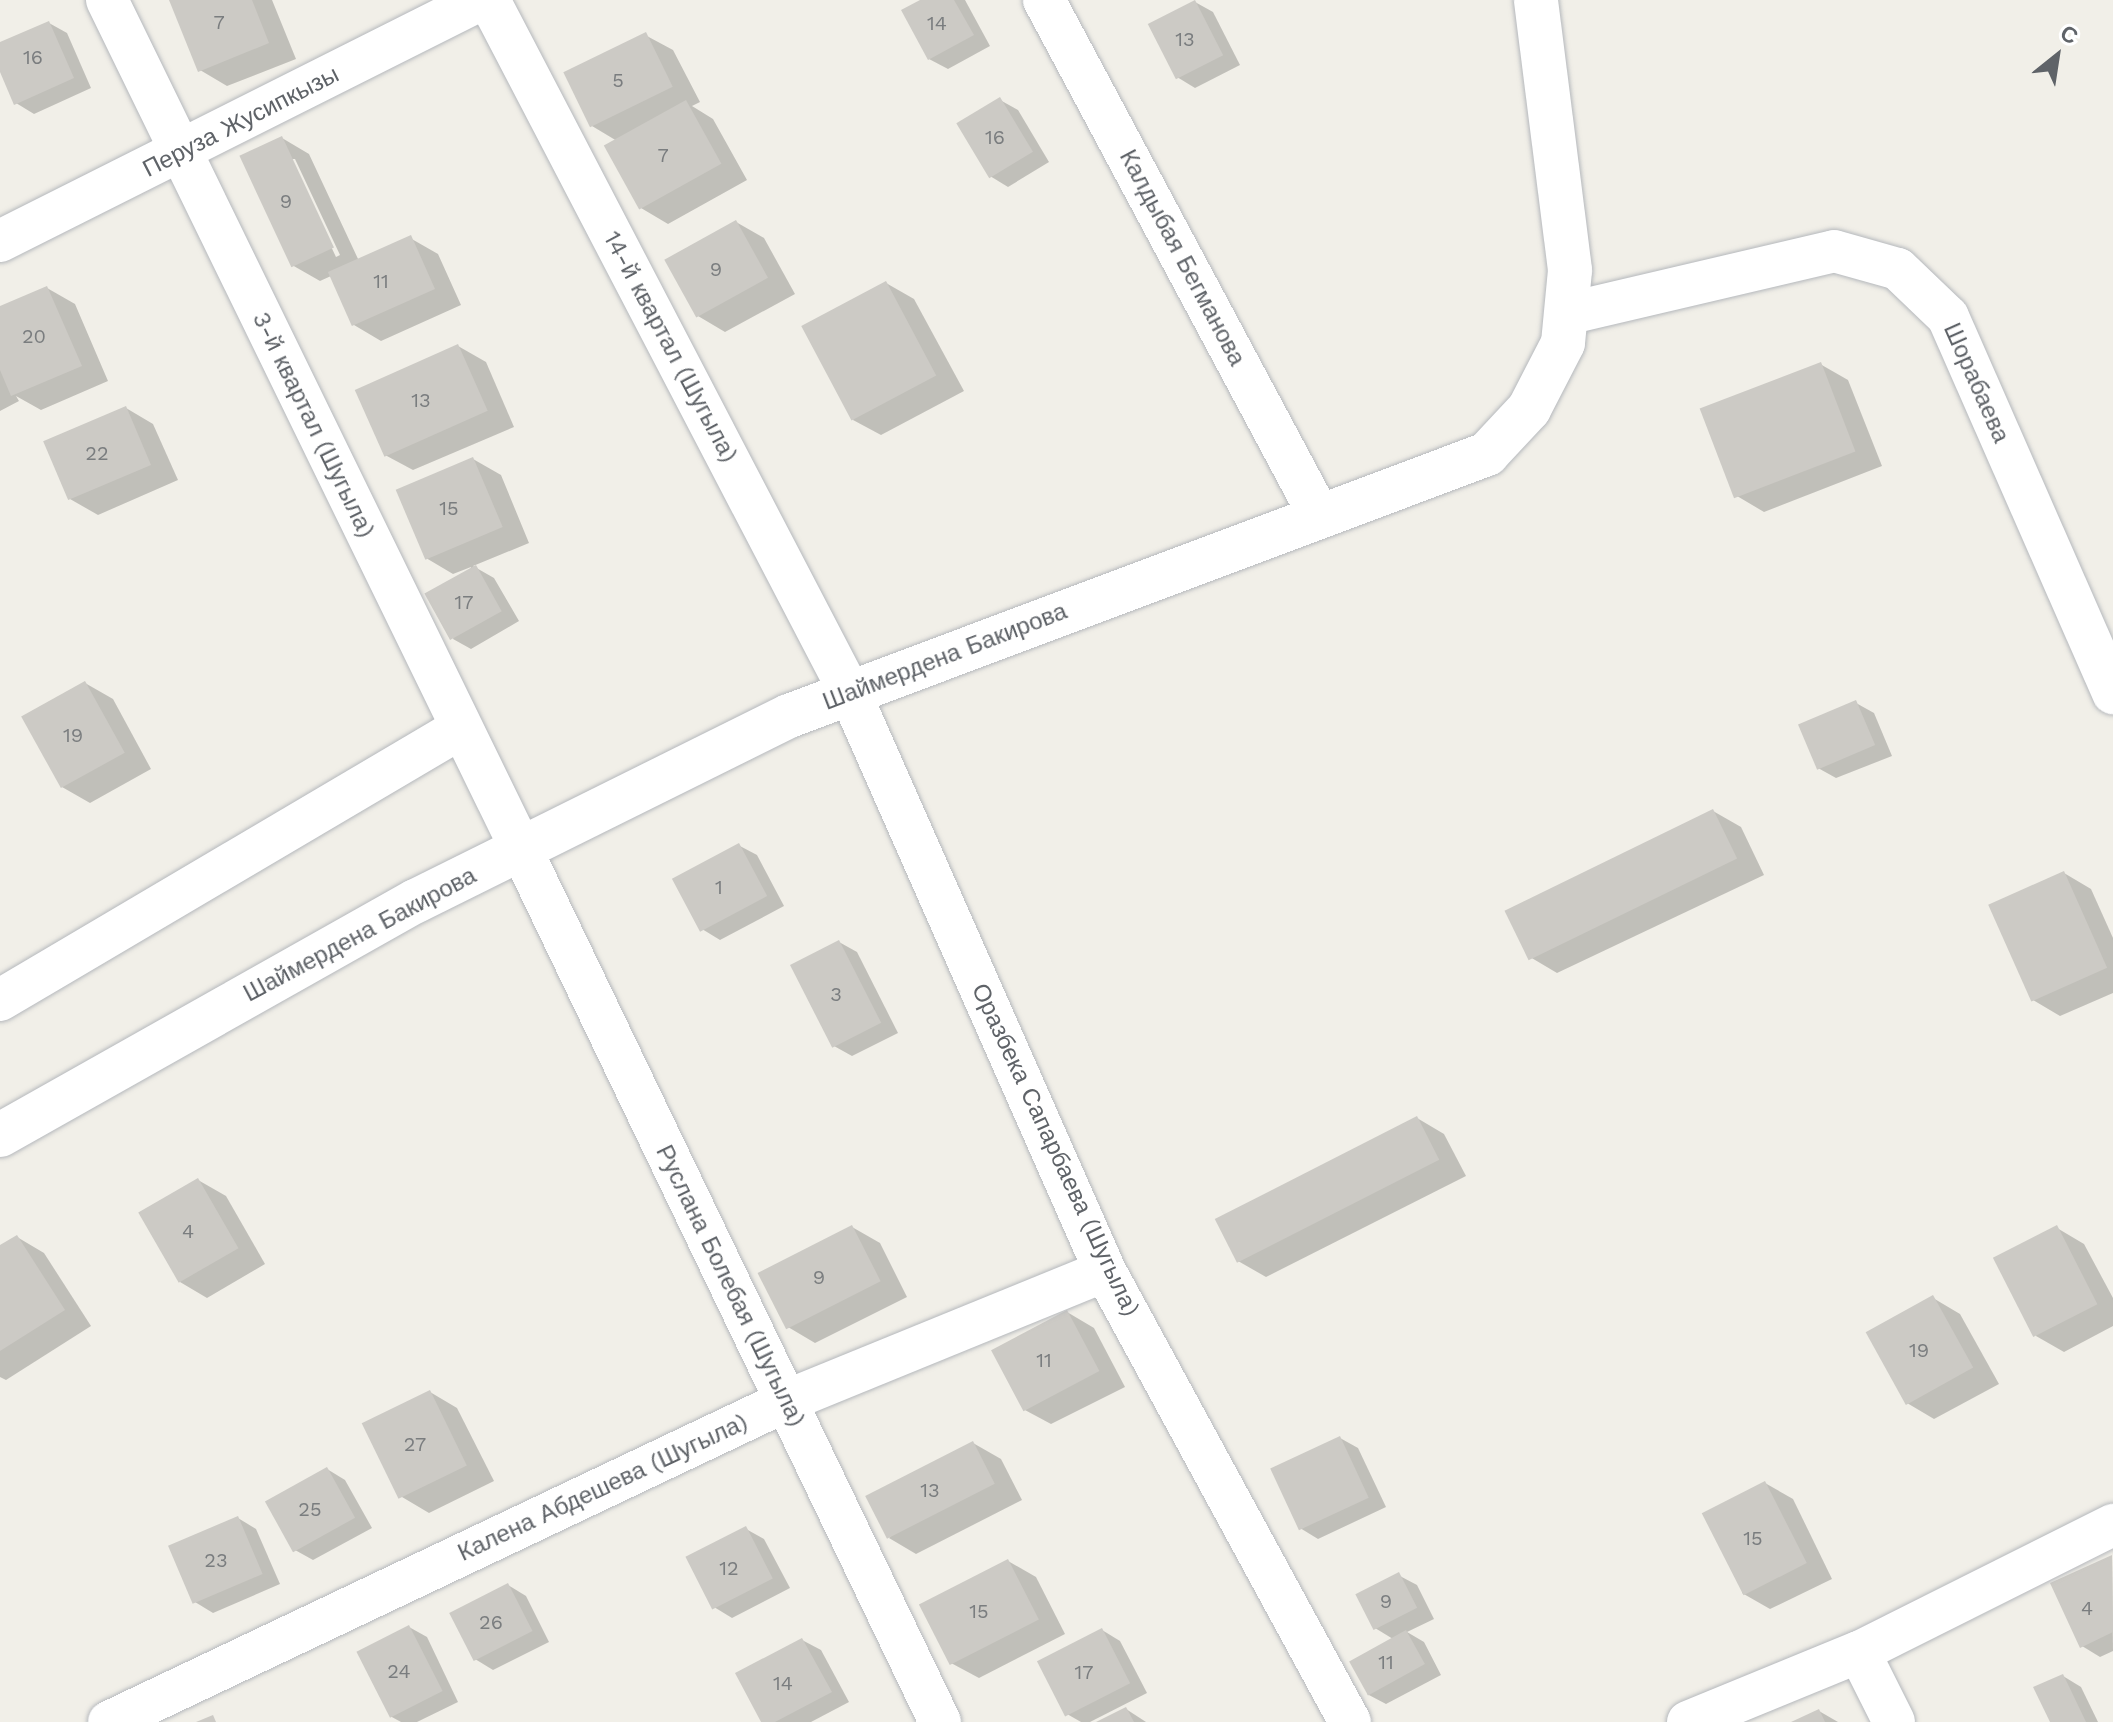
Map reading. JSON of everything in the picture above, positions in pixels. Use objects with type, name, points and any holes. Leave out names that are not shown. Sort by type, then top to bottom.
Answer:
[{"type":"street","name":"3-й квартал (Шугыла)","points":[[107,0],[521,849]]},
{"type":"street","name":"Перуза Жусипкызы","points":[[0,241],[480,0]]},
{"type":"street","name":"14-й квартал (Шугыла)","points":[[489,0],[850,693]]},
{"type":"street","name":"Калдыбая Бегманова","points":[[1044,0],[1320,517]]},
{"type":"street","name":"Шаймердена Бакирова","points":[[0,1135],[402,909],[789,716],[1487,454],[1529,409],[1563,343],[1570,270],[1536,0]]},
{"type":"street","name":"Шорабаева","points":[[1566,314],[1834,251],[1898,269],[1948,317],[2113,693]]},
{"type":"street","name":"Оразбека Сапарбаева (Шугыла)","points":[[850,693],[1105,1271],[1350,1722]]},
{"type":"street","points":[[0,1000],[461,728]]},
{"type":"street","name":"Руслана Болебая (Шугыла)","points":[[521,849],[940,1722]]},
{"type":"street","name":"Калена Абдешева (Шугыла)","points":[[109,1722],[786,1401],[1105,1271]]},
{"type":"street","points":[[1688,1722],[1859,1652],[2113,1525]]},
{"type":"street","points":[[1859,1652],[1894,1722]]},
{"type":"building","points":[[169,0],[252,0],[269,43],[198,72]]},
{"type":"building","points":[[920,0],[954,0],[974,35],[928,60],[901,10]]},
{"type":"building","points":[[1195,0],[1223,55],[1176,79],[1148,24]]},
{"type":"building","points":[[49,21],[74,78],[14,105],[0,72],[0,42]]},
{"type":"building","points":[[646,32],[673,87],[590,127],[563,72]]},
{"type":"building","points":[[1000,97],[1033,152],[989,178],[956,123]]},
{"type":"building","points":[[686,100],[721,164],[639,209],[604,146]]},
{"type":"building","points":[[282,136],[334,247],[291,267],[239,156]]},
{"type":"building","points":[[736,220],[768,278],[696,317],[664,260]]},
{"type":"building","points":[[411,235],[435,289],[352,326],[328,272]]},
{"type":"building","points":[[886,281],[936,375],[851,421],[801,326]]},
{"type":"building","points":[[47,286],[82,366],[11,396],[0,370],[0,306]]},
{"type":"building","points":[[458,344],[488,411],[384,457],[355,390]]},
{"type":"building","points":[[1821,362],[1855,452],[1734,498],[1700,409]]},
{"type":"building","points":[[126,406],[151,465],[68,500],[43,441]]},
{"type":"building","points":[[473,457],[503,527],[425,560],[396,490]]},
{"type":"building","points":[[476,565],[502,611],[450,640],[424,594]]},
{"type":"building","points":[[85,681],[125,753],[61,788],[21,716]]},
{"type":"building","points":[[1856,700],[1875,745],[1817,770],[1798,725]]},
{"type":"building","points":[[1713,809],[1737,858],[1529,960],[1504,911]]},
{"type":"building","points":[[739,843],[767,896],[700,932],[672,879]]},
{"type":"building","points":[[2064,871],[2107,968],[2031,1002],[1988,905]]},
{"type":"building","points":[[839,940],[881,1023],[832,1048],[790,965]]},
{"type":"building","points":[[1417,1116],[1439,1160],[1237,1263],[1215,1219]]},
{"type":"building","points":[[198,1178],[238,1248],[179,1283],[138,1212]]},
{"type":"building","points":[[852,1225],[881,1281],[786,1329],[758,1273]]},
{"type":"building","points":[[2057,1225],[2097,1304],[2033,1337],[1993,1258]]},
{"type":"building","points":[[17,1235],[65,1310],[0,1351],[0,1245]]},
{"type":"building","points":[[1933,1295],[1973,1368],[1906,1405],[1866,1332]]},
{"type":"building","points":[[1067,1310],[1099,1371],[1023,1411],[991,1350]]},
{"type":"building","points":[[430,1390],[467,1465],[399,1499],[362,1423]]},
{"type":"building","points":[[1340,1436],[1369,1498],[1299,1530],[1270,1469]]},
{"type":"building","points":[[973,1441],[995,1484],[887,1539],[865,1496]]},
{"type":"building","points":[[327,1467],[355,1518],[293,1552],[265,1501]]},
{"type":"building","points":[[1765,1481],[1807,1563],[1744,1595],[1702,1513]]},
{"type":"building","points":[[238,1516],[263,1574],[193,1604],[168,1546]]},
{"type":"building","points":[[746,1526],[773,1579],[712,1609],[685,1557]]},
{"type":"building","points":[[2112,1555],[2113,1632],[2080,1648],[2050,1583]]},
{"type":"building","points":[[1008,1559],[1039,1620],[950,1665],[919,1604]]},
{"type":"building","points":[[1399,1572],[1417,1608],[1374,1630],[1355,1594]]},
{"type":"building","points":[[508,1583],[533,1631],[474,1661],[449,1613]]},
{"type":"building","points":[[409,1625],[443,1691],[390,1718],[356,1652]]},
{"type":"building","points":[[1102,1628],[1130,1683],[1065,1716],[1037,1661]]},
{"type":"building","points":[[1406,1630],[1425,1664],[1368,1696],[1349,1662]]},
{"type":"building","points":[[802,1638],[832,1692],[775,1722],[761,1722],[735,1673]]},
{"type":"building","points":[[2063,1674],[2086,1722],[2050,1722],[2033,1687]]},
{"type":"building","points":[[1126,1707],[1134,1722],[1096,1722]]},
{"type":"building","points":[[1819,1709],[1825,1722],[1791,1722]]},
{"type":"building","points":[[213,1715],[216,1722],[196,1722]]}]
